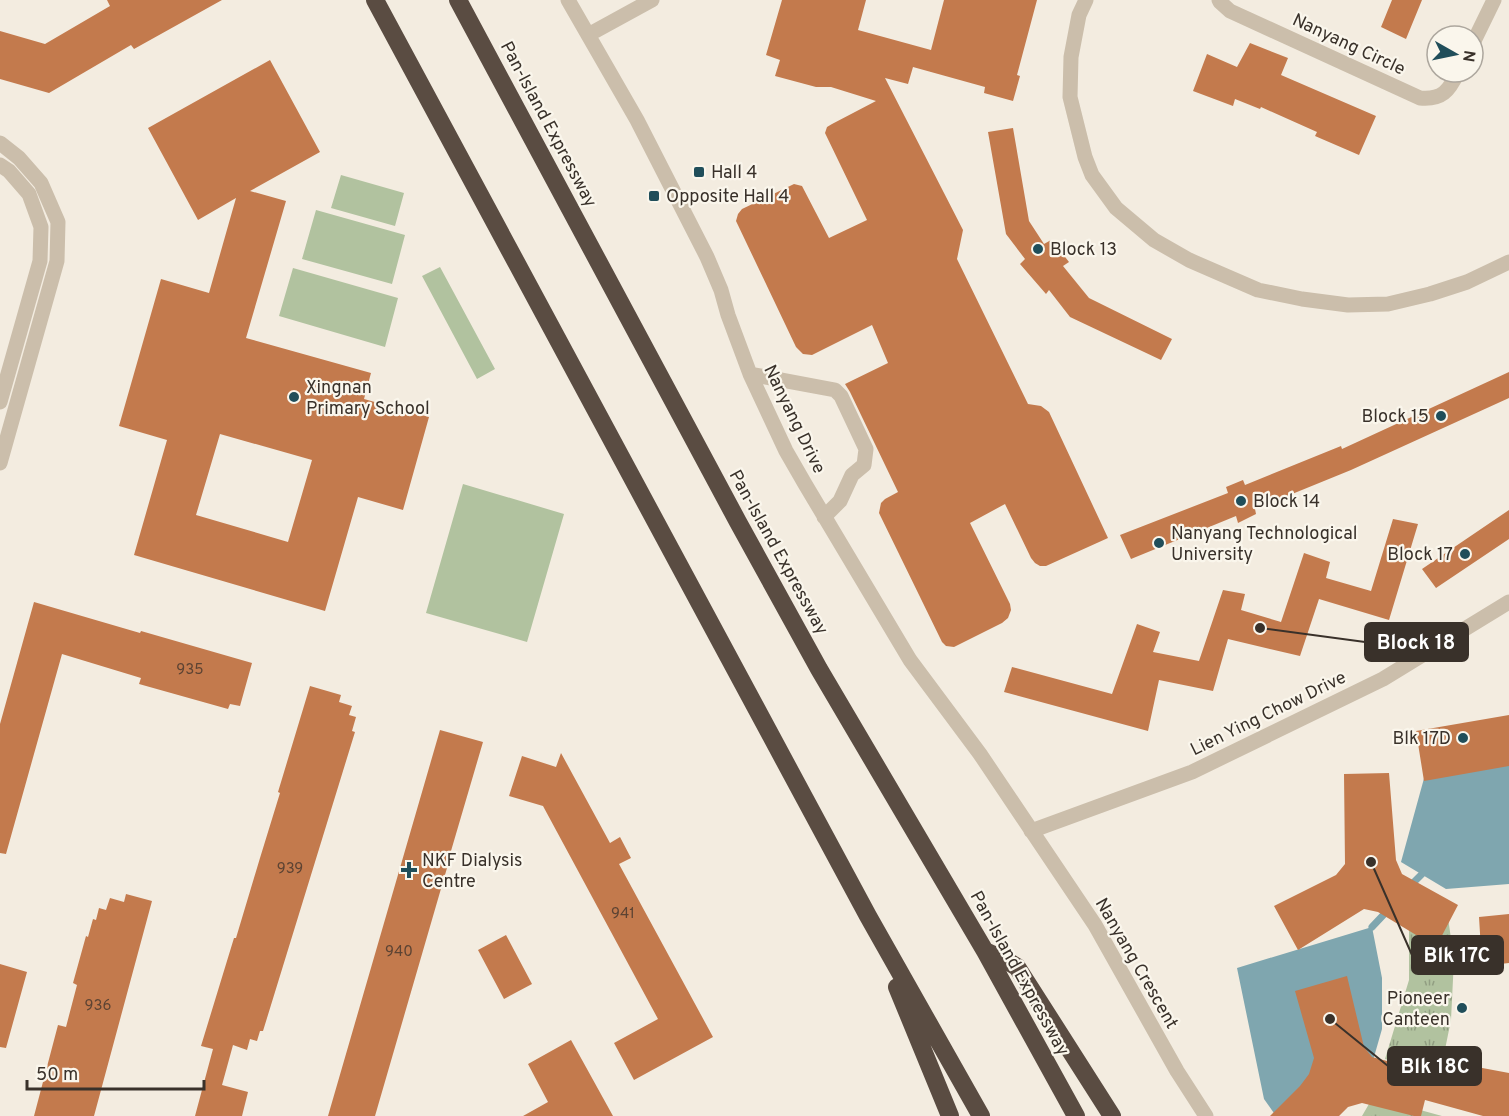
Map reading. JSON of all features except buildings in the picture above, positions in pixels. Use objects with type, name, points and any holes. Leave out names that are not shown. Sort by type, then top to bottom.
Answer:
[{"type":"highway","points":[[370,0],[868,916],[981,1116]]},
{"type":"highway","points":[[375,0],[868,916],[950,1116]]},
{"type":"highway","name":"Pan-Island Expressway","points":[[458,0],[819,669],[985,951],[1076,1116]]},
{"type":"highway","points":[[985,951],[1017,967],[1112,1116]]},
{"type":"street","name":"Nanyang Drive","points":[[568,0],[637,120],[707,257],[750,374],[786,451],[910,660],[980,754],[1031,831]]},
{"type":"street","points":[[588,35],[652,0]]},
{"type":"street","points":[[1086,0],[1079,15],[1071,57],[1070,97],[1085,157],[1092,175],[1116,208],[1154,240],[1189,260],[1258,290],[1348,305],[1388,304],[1430,294],[1467,282],[1509,262]]},
{"type":"street","name":"Nanyang Circle","points":[[1219,0],[1230,11],[1420,98],[1431,99],[1442,95],[1452,84]]},
{"type":"street","points":[[1482,24],[1494,0]]},
{"type":"street","points":[[0,142],[19,158],[41,183],[58,222],[57,261],[0,463]]},
{"type":"street","points":[[0,165],[9,171],[28,194],[41,227],[41,238],[40,261],[0,402]]},
{"type":"street","points":[[750,374],[835,390],[841,396],[866,449],[866,457],[864,465],[852,475],[840,501],[824,516]]},
{"type":"street","name":"Lien Ying Chow Drive","points":[[1031,831],[1192,772],[1383,679],[1509,602]]},
{"type":"street","name":"Nanyang Crescent","points":[[1031,831],[1095,926],[1206,1116]]},
{"type":"green space","points":[[341,175],[404,193],[395,226],[331,208]]},
{"type":"green space","points":[[316,210],[405,235],[392,284],[302,259]]},
{"type":"green space","points":[[440,267],[495,369],[477,379],[422,276]]},
{"type":"green space","points":[[293,268],[398,298],[385,347],[279,316]]},
{"type":"green space","points":[[463,484],[564,514],[527,642],[426,613]]},
{"type":"green space","points":[[1448,918],[1454,959],[1451,1020],[1440,1074],[1385,1059],[1409,980],[1409,923]]},
{"type":"green space","points":[[1373,1097],[1442,1116],[1362,1116]]},
{"type":"water","points":[[1509,739],[1509,884],[1446,889],[1401,862],[1431,753]]},
{"type":"water","points":[[1372,927],[1382,978],[1382,1029],[1366,1085],[1276,1116],[1264,1099],[1237,968]]},
{"type":"waterway","points":[[1409,887],[1422,874]]},
{"type":"waterway","points":[[1372,927],[1389,909]]},
{"type":"place","name":"Hall 4","points":[[699,172]]},
{"type":"place","name":"Opposite Hall 4","points":[[654,196]]},
{"type":"place","name":"Block 13","points":[[1038,249]]},
{"type":"place","name":"Xingnan Primary School","points":[[294,397]]},
{"type":"place","name":"Block 15","points":[[1441,416]]},
{"type":"place","name":"Block 14","points":[[1241,501]]},
{"type":"place","name":"Nanyang Technological University","points":[[1159,543]]},
{"type":"place","name":"Block 17","points":[[1465,554]]},
{"type":"place","name":"Block 18","points":[[1260,628]]},
{"type":"place","name":"Blk 17D","points":[[1463,738]]},
{"type":"place","name":"Blk 17C","points":[[1371,862]]},
{"type":"place","name":"NKF Dialysis Centre","points":[[409,870]]},
{"type":"place","name":"Pioneer Canteen","points":[[1462,1008]]},
{"type":"place","name":"Blk 18C","points":[[1330,1019]]}]
